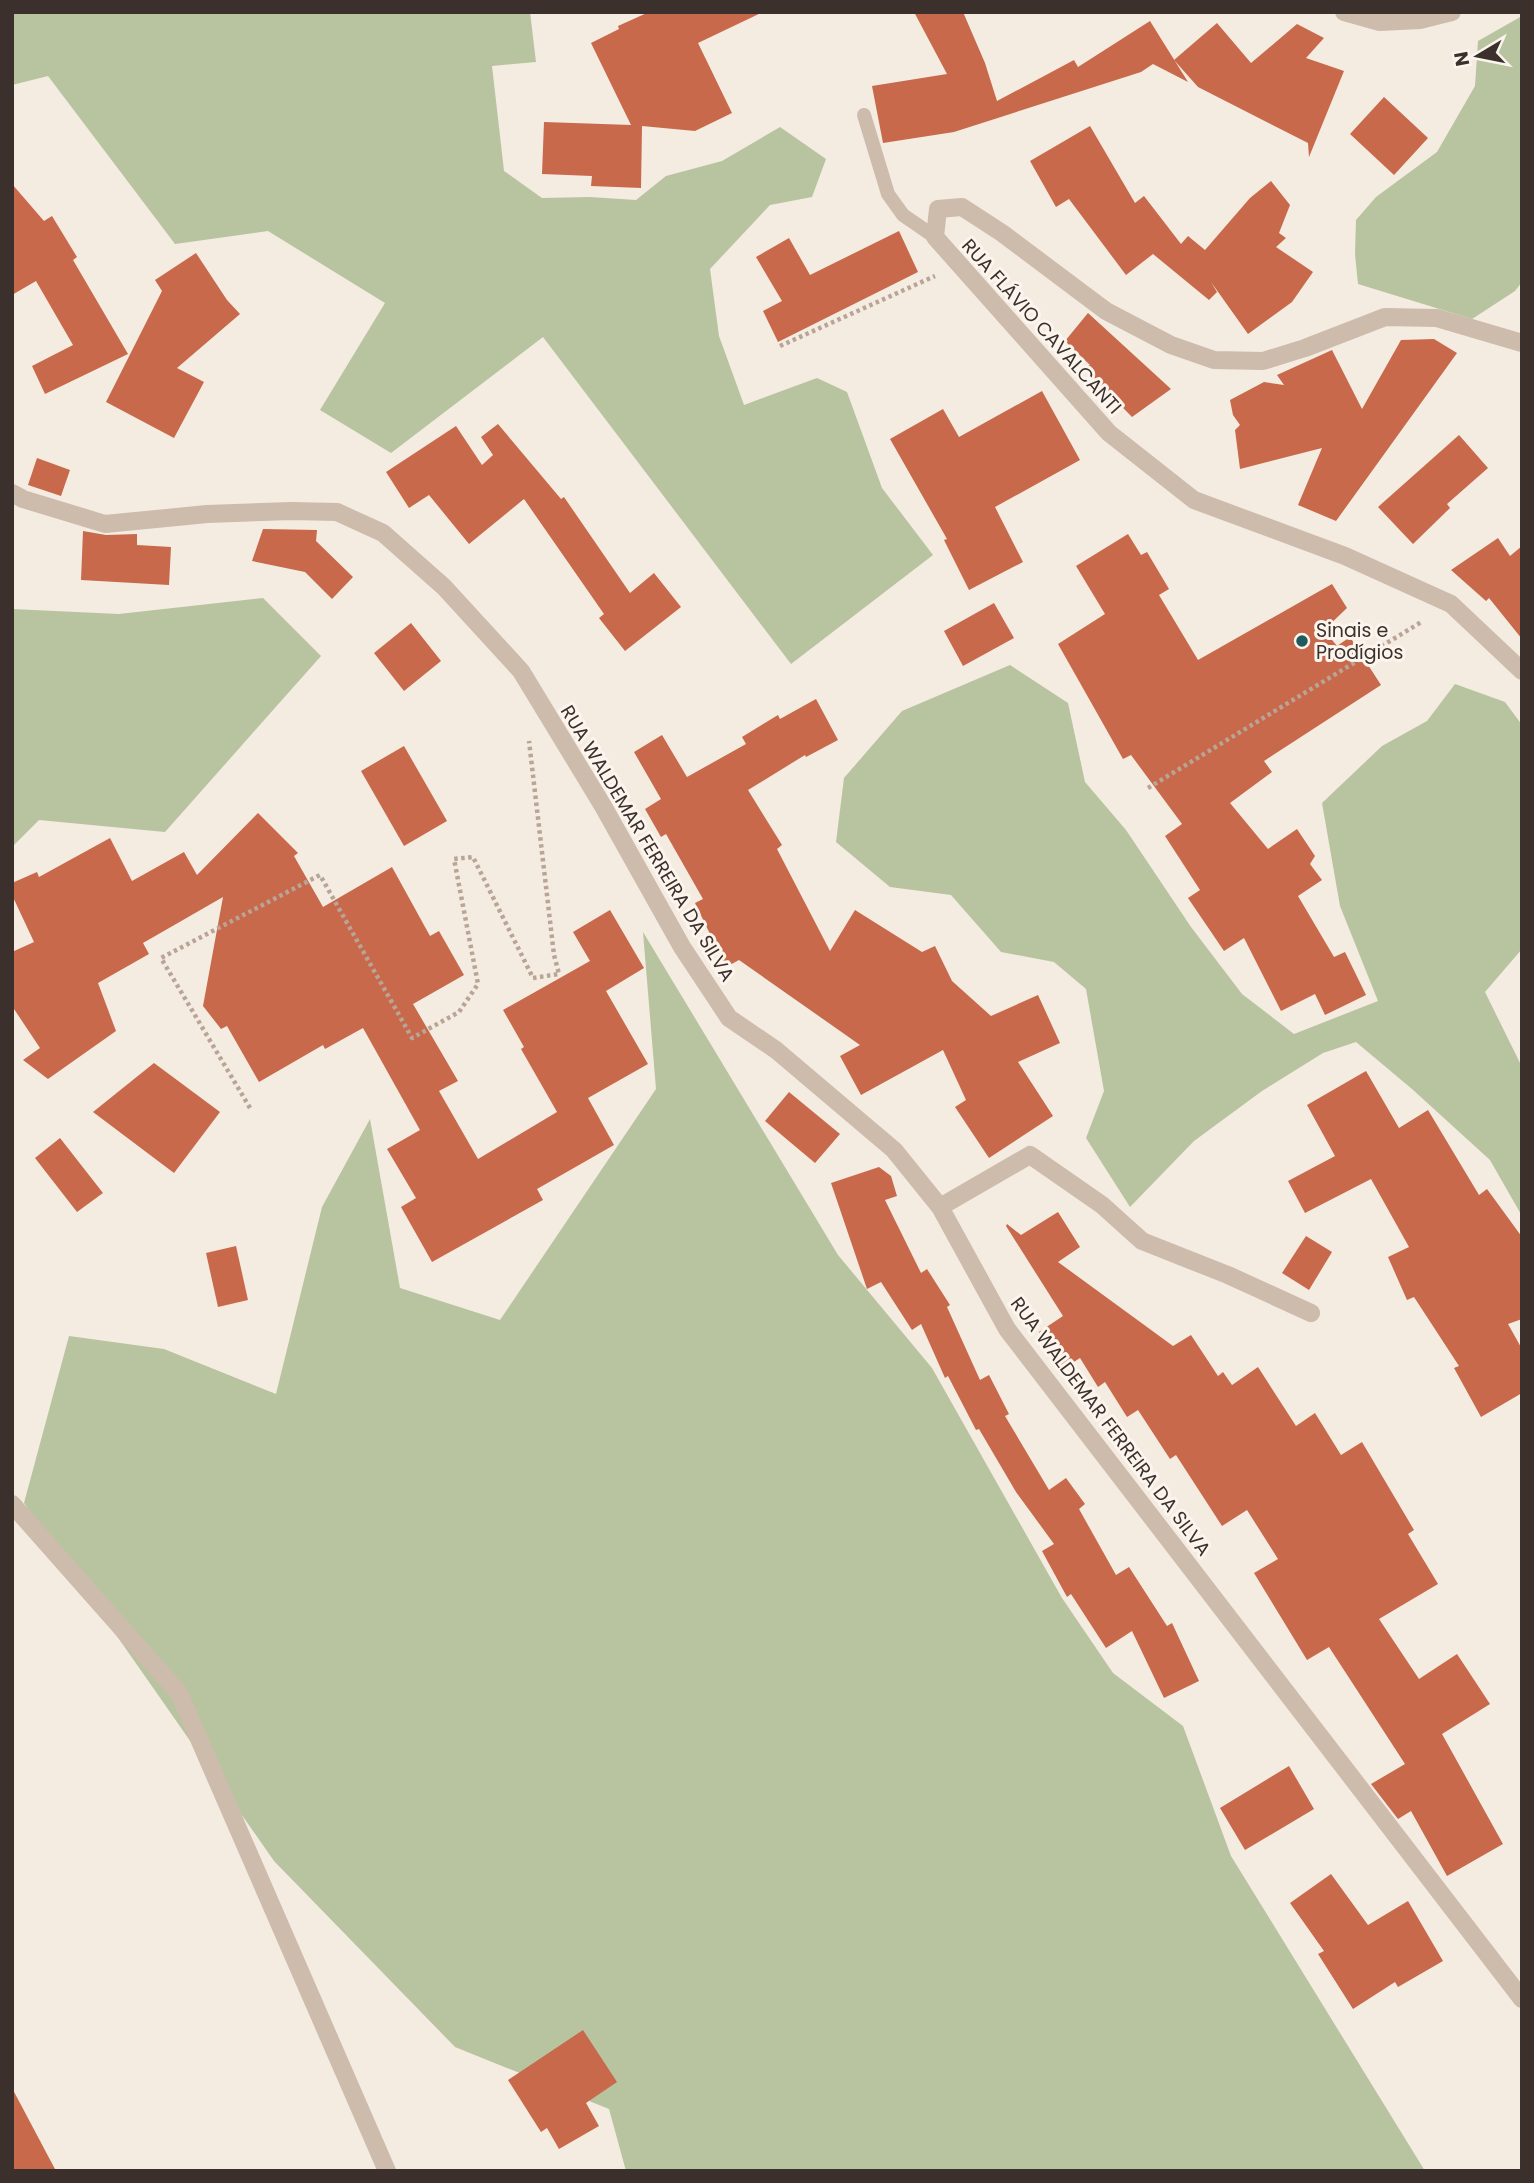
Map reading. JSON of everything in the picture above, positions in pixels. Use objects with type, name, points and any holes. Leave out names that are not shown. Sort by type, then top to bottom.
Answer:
[{"type":"street","points":[[1344,12],[1380,22],[1420,20],[1452,12]]},
{"type":"street","name":"RUA FLÁVIO CAVALCANTI","points":[[1522,343],[1437,318],[1385,317],[1306,348],[1263,361],[1214,360],[1171,345],[1106,311],[1002,233],[962,207],[939,209],[935,237],[1109,433],[1194,500],[1345,556],[1451,604],[1522,671]]},
{"type":"street","name":"RUA WALDEMAR FERREIRA DA SILVA","points":[[12,493],[23,499],[105,523],[290,510],[337,512],[383,533],[444,587],[521,671],[603,806],[682,947],[729,1018],[776,1050],[894,1150],[940,1207],[1007,1329],[1522,1999]]},
{"type":"street","points":[[940,1207],[1030,1155],[1102,1205],[1142,1241],[1228,1275],[1311,1313]]},
{"type":"street","points":[[12,1504],[179,1693],[387,2171]]},
{"type":"lane","points":[[864,115],[888,194],[903,215],[935,237]]},
{"type":"path","points":[[779,346],[959,266]]},
{"type":"path","points":[[1148,788],[1451,604]]},
{"type":"path","points":[[250,1108],[161,958],[320,875],[412,1038],[458,1012],[478,984],[454,859],[473,857],[533,978],[559,974],[554,955],[529,739]]},
{"type":"green space","points":[[12,12],[530,12],[536,62],[492,66],[504,171],[542,198],[636,200],[666,176],[722,161],[780,127],[826,159],[812,197],[770,205],[710,269],[719,336],[744,405],[817,378],[847,392],[882,488],[933,555],[791,664],[543,337],[391,453],[320,410],[385,303],[268,231],[175,244],[48,76],[12,85]]},
{"type":"green space","points":[[1522,16],[1522,282],[1515,291],[1472,319],[1358,284],[1356,220],[1376,197],[1437,152],[1475,86],[1478,41]]},
{"type":"green space","points":[[263,598],[321,656],[165,832],[39,820],[12,847],[12,609],[119,614]]},
{"type":"green space","points":[[1010,665],[1068,703],[1085,782],[1126,830],[1191,927],[1242,994],[1294,1034],[1378,1001],[1340,906],[1322,803],[1382,746],[1427,721],[1455,684],[1505,702],[1522,725],[1522,949],[1485,992],[1522,1067],[1522,1216],[1490,1160],[1356,1042],[1323,1053],[1262,1091],[1194,1141],[1130,1207],[1086,1138],[1104,1091],[1086,989],[1054,962],[1001,952],[951,895],[890,887],[836,842],[844,778],[902,711]]},
{"type":"green space","points":[[643,932],[838,1255],[932,1368],[1062,1598],[1113,1673],[1183,1726],[1231,1856],[1425,2171],[626,2171],[609,2109],[455,2047],[274,1861],[24,1503],[69,1336],[164,1349],[276,1394],[322,1207],[370,1119],[400,1288],[500,1320],[656,1089]]},
{"type":"building","points":[[649,12],[763,12],[698,43],[732,113],[695,131],[642,126],[641,188],[591,186],[592,176],[542,174],[544,122],[631,125],[591,43],[619,29],[618,26]]},
{"type":"building","points":[[914,12],[963,12],[985,63],[997,101],[1074,60],[1078,67],[1150,21],[1188,82],[1153,64],[1141,72],[954,132],[883,143],[872,86],[947,74]]},
{"type":"building","points":[[1217,23],[1251,63],[1297,24],[1324,38],[1306,58],[1344,71],[1309,157],[1308,143],[1198,87],[1174,60]]},
{"type":"building","points":[[1384,97],[1428,138],[1394,175],[1350,134]]},
{"type":"building","points":[[1090,126],[1135,203],[1144,196],[1181,244],[1188,236],[1205,250],[1250,198],[1271,181],[1290,205],[1279,233],[1286,238],[1276,247],[1313,272],[1292,302],[1248,334],[1211,282],[1217,292],[1209,300],[1153,254],[1126,275],[1069,199],[1056,207],[1030,161]]},
{"type":"building","points":[[12,184],[44,221],[52,216],[77,257],[73,260],[128,354],[45,394],[32,366],[73,345],[36,281],[12,295]]},
{"type":"building","points":[[899,231],[918,272],[778,342],[763,311],[782,301],[756,257],[789,238],[810,275]]},
{"type":"building","points":[[196,253],[227,300],[240,314],[177,368],[204,382],[174,438],[106,402],[162,291],[155,280]]},
{"type":"building","points":[[1088,313],[1171,389],[1132,417],[1084,368],[1090,365],[1065,341]]},
{"type":"building","points":[[1434,339],[1457,353],[1336,521],[1298,505],[1322,448],[1240,469],[1235,430],[1240,425],[1233,415],[1230,400],[1264,382],[1284,385],[1277,375],[1332,350],[1362,409],[1401,340]]},
{"type":"building","points":[[1042,391],[1080,460],[995,507],[1023,562],[969,590],[944,540],[947,539],[890,439],[943,409],[959,437]]},
{"type":"building","points":[[498,424],[561,499],[564,497],[630,593],[654,573],[681,607],[625,651],[599,618],[604,614],[524,499],[469,544],[429,495],[409,508],[386,472],[456,426],[482,465],[493,455],[481,437]]},
{"type":"building","points":[[1459,435],[1488,468],[1447,504],[1450,508],[1413,544],[1378,507]]},
{"type":"building","points":[[37,458],[70,470],[61,496],[28,485]]},
{"type":"building","points":[[263,529],[317,530],[316,541],[353,577],[332,599],[305,572],[252,561]]},
{"type":"building","points":[[83,531],[106,535],[137,534],[137,545],[171,547],[169,585],[81,580]]},
{"type":"building","points":[[1128,534],[1141,555],[1147,552],[1169,589],[1159,595],[1198,660],[1332,584],[1347,608],[1324,630],[1337,646],[1350,637],[1381,685],[1264,761],[1272,772],[1230,803],[1268,849],[1297,829],[1315,856],[1310,864],[1322,880],[1298,896],[1334,957],[1345,952],[1366,995],[1325,1015],[1315,994],[1281,1011],[1244,938],[1224,951],[1188,898],[1200,890],[1165,836],[1182,824],[1131,755],[1123,759],[1058,644],[1105,614],[1076,566]]},
{"type":"building","points":[[1498,538],[1510,556],[1522,546],[1522,639],[1489,598],[1486,601],[1451,570]]},
{"type":"building","points":[[994,603],[1014,638],[963,666],[944,631]]},
{"type":"building","points":[[411,623],[441,661],[404,691],[374,653]]},
{"type":"building","points":[[816,699],[838,740],[806,757],[805,755],[748,790],[782,845],[777,849],[830,951],[855,910],[922,952],[935,946],[952,981],[991,1016],[1038,995],[1060,1043],[1018,1062],[1053,1116],[989,1158],[955,1107],[966,1100],[943,1050],[861,1095],[840,1056],[860,1045],[739,960],[726,967],[695,903],[703,899],[666,834],[661,837],[645,809],[661,799],[634,752],[662,735],[687,777],[746,744],[742,737],[778,715],[780,719]]},
{"type":"building","points":[[404,746],[447,821],[404,846],[361,771]]},
{"type":"building","points":[[258,813],[298,853],[294,856],[323,907],[392,867],[430,936],[439,931],[464,975],[413,1004],[458,1081],[439,1091],[478,1159],[557,1112],[521,1049],[524,1047],[503,1010],[590,961],[573,932],[610,910],[644,968],[606,991],[648,1064],[588,1098],[614,1145],[537,1189],[543,1200],[432,1262],[401,1207],[416,1198],[387,1149],[420,1130],[363,1028],[325,1049],[323,1045],[259,1082],[227,1026],[221,1029],[203,1006],[223,897],[143,943],[149,954],[98,983],[116,1031],[48,1079],[23,1060],[40,1048],[12,1006],[12,952],[34,942],[12,895],[12,883],[37,872],[39,877],[110,838],[132,881],[184,852],[197,875]]},
{"type":"building","points":[[154,1063],[220,1112],[174,1173],[93,1112]]},
{"type":"building","points":[[1366,1071],[1399,1128],[1428,1110],[1479,1195],[1487,1189],[1522,1237],[1522,1319],[1508,1324],[1522,1349],[1522,1393],[1481,1417],[1454,1368],[1459,1366],[1414,1297],[1407,1300],[1388,1257],[1409,1247],[1371,1179],[1305,1213],[1288,1181],[1335,1156],[1307,1105]]},
{"type":"building","points":[[789,1092],[840,1134],[815,1163],[765,1121]]},
{"type":"building","points":[[60,1138],[103,1193],[77,1212],[35,1158]]},
{"type":"building","points":[[879,1167],[891,1176],[897,1196],[885,1200],[921,1273],[927,1269],[950,1305],[947,1307],[980,1380],[989,1375],[1009,1414],[1005,1416],[1049,1490],[1066,1478],[1085,1504],[1079,1509],[1116,1575],[1129,1567],[1167,1626],[1172,1623],[1199,1681],[1164,1698],[1132,1631],[1106,1648],[1071,1594],[1067,1597],[1042,1551],[1054,1544],[1016,1492],[979,1429],[976,1430],[948,1376],[945,1378],[921,1324],[912,1330],[881,1282],[867,1289],[831,1183]]},
{"type":"building","points":[[1058,1212],[1080,1247],[1058,1262],[1173,1346],[1191,1335],[1218,1376],[1223,1372],[1232,1385],[1258,1367],[1296,1426],[1315,1413],[1341,1455],[1362,1442],[1414,1530],[1408,1534],[1438,1584],[1379,1619],[1419,1679],[1457,1654],[1490,1704],[1442,1734],[1503,1844],[1447,1876],[1411,1811],[1398,1819],[1371,1784],[1405,1764],[1329,1647],[1307,1660],[1254,1573],[1278,1559],[1247,1510],[1222,1526],[1176,1455],[1170,1459],[1138,1410],[1127,1417],[1105,1382],[1098,1387],[1080,1358],[1063,1369],[1039,1332],[1063,1316],[1006,1226],[1007,1224],[1021,1235]]},
{"type":"building","points":[[1306,1236],[1332,1252],[1309,1290],[1282,1273]]},
{"type":"building","points":[[236,1246],[248,1300],[218,1307],[206,1253]]},
{"type":"building","points":[[1289,1766],[1314,1809],[1245,1850],[1220,1808]]},
{"type":"building","points":[[1331,1874],[1368,1925],[1408,1901],[1443,1961],[1398,1987],[1395,1982],[1353,2009],[1318,1954],[1324,1951],[1290,1903]]},
{"type":"building","points":[[583,2030],[617,2082],[586,2103],[599,2126],[559,2149],[547,2128],[541,2132],[508,2080]]},
{"type":"building","points":[[12,2088],[56,2171],[12,2171]]},
{"type":"place","name":"Sinais e Prodígios","points":[[1302,641]]}]
